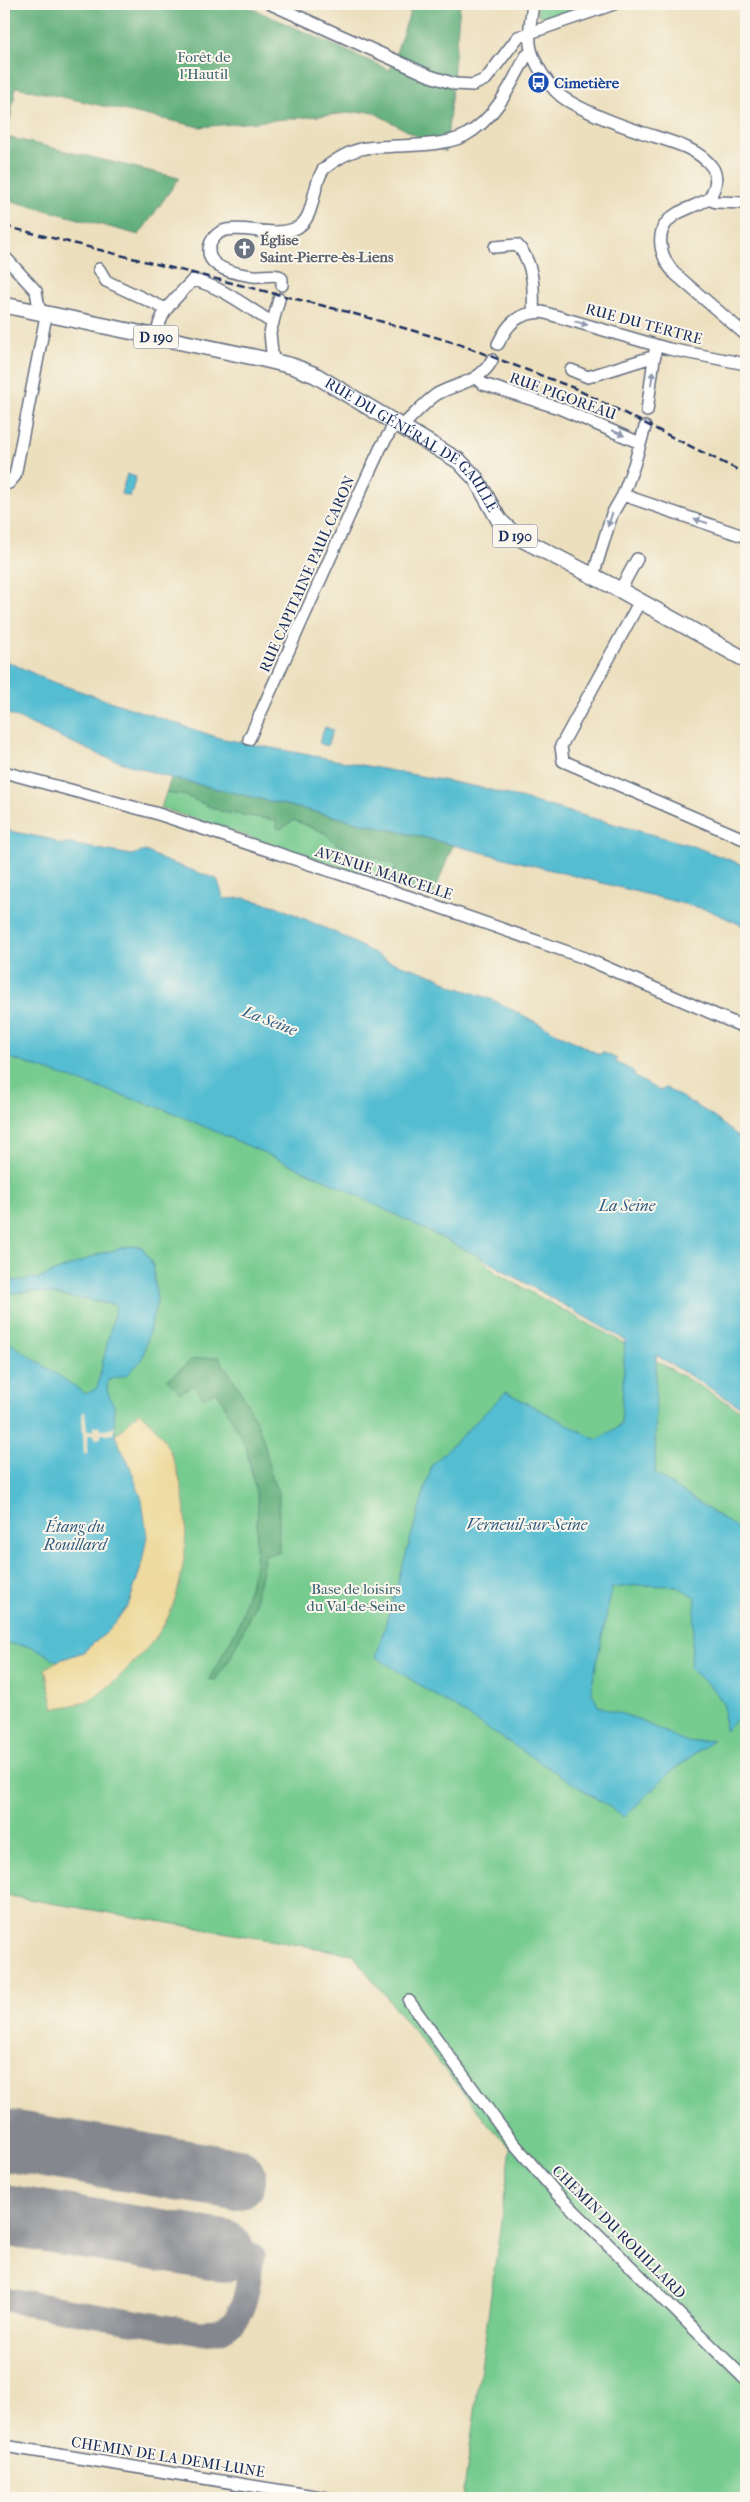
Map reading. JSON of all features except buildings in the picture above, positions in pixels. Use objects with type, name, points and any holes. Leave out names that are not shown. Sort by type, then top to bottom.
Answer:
[{"type":"main road","name":"D 190","points":[[4,306],[43,315]]},
{"type":"main road","name":"RUE DU GÉNÉRAL DE GAULLE","points":[[43,315],[272,362],[315,375],[459,461],[476,479],[499,520],[516,536],[620,590],[746,660]]},
{"type":"street","points":[[271,4],[430,76],[455,84],[473,85],[486,79],[518,38],[614,4]]},
{"type":"street","points":[[533,4],[531,52],[539,67],[562,98],[636,130],[680,145],[703,157],[713,168],[716,179],[715,189],[710,199],[677,214],[669,220],[662,230],[661,250],[664,261],[674,273],[744,332]]},
{"type":"street","points":[[282,286],[282,279],[279,276],[254,276],[230,271],[215,264],[209,248],[214,237],[226,230],[272,233],[284,232],[301,225],[307,219],[316,183],[324,169],[355,150],[372,145],[396,146],[451,140],[464,135],[498,106],[526,56],[531,52]]},
{"type":"street","points":[[710,199],[716,202],[744,204]]},
{"type":"street","points":[[495,247],[517,245],[525,253],[534,287],[533,312],[512,320],[498,344]]},
{"type":"street","points":[[4,256],[36,291],[43,315],[14,476],[9,483],[4,484]]},
{"type":"street","points":[[99,269],[106,281],[166,308]]},
{"type":"street","points":[[156,337],[158,321],[166,308],[193,280],[221,291],[273,323]]},
{"type":"street","points":[[272,362],[270,333],[279,299]]},
{"type":"street","name":"RUE DU TERTRE","points":[[533,312],[554,315],[655,350],[746,364]]},
{"type":"street","points":[[572,370],[588,376],[655,350],[647,411]]},
{"type":"street","points":[[399,424],[437,395],[476,378],[487,370],[492,360]]},
{"type":"street","name":"RUE PIGOREAU","points":[[476,378],[483,384],[559,408],[640,443]]},
{"type":"street","name":"RUE CAPITAINE PAUL CARON","points":[[249,739],[381,447],[399,424]]},
{"type":"street","points":[[593,576],[612,514],[623,495],[645,427]]},
{"type":"street","points":[[623,495],[746,537]]},
{"type":"street","points":[[620,590],[638,558]]},
{"type":"street","points":[[640,601],[561,746],[563,761],[746,840]]},
{"type":"street","name":"AVENUE MARCELLE","points":[[4,772],[155,813],[439,907],[582,957],[746,1028]]},
{"type":"street","name":"CHEMIN DU ROUILLARD","points":[[409,2001],[506,2134],[557,2194],[746,2380]]},
{"type":"street","name":"CHEMIN DE LA DEMI-LUNE","points":[[4,2446],[327,2498]]},
{"type":"green space","name":"Forêt de l'Hautil","points":[[4,4],[242,4],[390,70],[413,4],[460,4],[446,152],[371,111],[200,127],[16,87],[7,137],[179,178],[139,235],[4,199]]},
{"type":"green space","points":[[538,4],[597,4],[552,20],[537,14]]},
{"type":"green space","points":[[171,778],[453,845],[432,898],[391,884],[396,865],[336,844],[325,833],[294,820],[281,829],[277,828],[276,820],[223,812],[183,795],[166,793]]},
{"type":"green space","points":[[166,793],[183,795],[223,812],[276,820],[294,820],[325,833],[336,844],[397,865],[391,884],[161,808]]},
{"type":"green space","name":"Base de loisirs du Val-de-Seine","points":[[4,1056],[229,1129],[480,1257],[496,1273],[669,1368],[746,1414],[746,2498],[463,2498],[511,2148],[490,2126],[352,1954],[4,1895]]},
{"type":"green space","points":[[219,1357],[248,1405],[258,1426],[275,1486],[279,1492],[279,1553],[265,1555],[254,1607],[230,1659],[215,1680],[209,1679],[239,1625],[255,1566],[258,1501],[246,1447],[217,1391],[203,1398],[194,1385],[180,1393],[167,1380],[193,1359]]},
{"type":"sand","points":[[139,1412],[156,1428],[170,1451],[178,1473],[183,1497],[186,1522],[185,1548],[176,1596],[168,1617],[155,1639],[113,1683],[87,1701],[54,1709],[45,1669],[57,1661],[83,1652],[107,1632],[128,1606],[141,1567],[130,1467],[115,1436]]},
{"type":"water","points":[[127,474],[136,477],[130,497],[121,494]]},
{"type":"water","points":[[4,660],[50,681],[219,738],[483,788],[690,845],[746,866],[746,927],[708,910],[418,836],[171,778],[105,757],[4,712]]},
{"type":"water","points":[[325,727],[333,730],[327,746],[319,743]]},
{"type":"water","name":"La Seine","points":[[4,827],[9,831],[54,840],[56,843],[64,845],[65,843],[131,855],[146,851],[163,860],[217,879],[224,899],[245,898],[276,906],[338,934],[388,961],[436,976],[452,986],[491,999],[600,1055],[602,1052],[617,1059],[615,1062],[633,1071],[635,1077],[660,1091],[666,1088],[707,1112],[738,1136],[746,1139],[746,1410],[656,1355],[655,1474],[746,1534],[746,1709],[725,1731],[724,1706],[716,1692],[690,1668],[696,1597],[676,1586],[642,1585],[612,1588],[591,1690],[598,1706],[634,1718],[687,1742],[713,1740],[666,1776],[625,1817],[376,1657],[432,1465],[506,1392],[597,1440],[621,1425],[625,1340],[480,1257],[328,1181],[169,1111],[4,1056]]},
{"type":"water","name":"Étang du Rouillard","points":[[130,1246],[142,1247],[153,1265],[157,1301],[142,1360],[127,1375],[108,1380],[107,1391],[114,1406],[115,1436],[130,1467],[142,1500],[147,1536],[141,1567],[128,1606],[107,1632],[83,1652],[57,1661],[34,1647],[4,1643],[4,1339],[86,1394],[97,1388],[116,1305],[33,1291],[4,1294],[4,1282],[40,1278],[99,1254]]},
{"type":"pier","points":[[82,1412],[85,1412],[87,1431],[94,1430],[94,1426],[100,1426],[101,1430],[110,1429],[115,1425],[113,1434],[101,1434],[101,1438],[95,1439],[95,1435],[87,1435],[87,1454],[84,1454]]},
{"type":"taxiway","points":[[4,2299],[200,2333],[217,2332],[229,2326],[241,2309],[245,2299],[252,2256],[223,2251]]},
{"type":"runway","points":[[4,2140],[235,2179]]},
{"type":"runway","points":[[4,2215],[223,2251]]},
{"type":"railway","points":[[4,226],[348,312],[456,343],[574,388],[746,474]]},
{"type":"place","name":"Cimetière","points":[[538,83]]},
{"type":"place","name":"Église Saint-Pierre-ès-Liens","points":[[244,249]]},
{"type":"water label","name":"Verneuil-sur-Seine","points":[[527,1524]]}]
